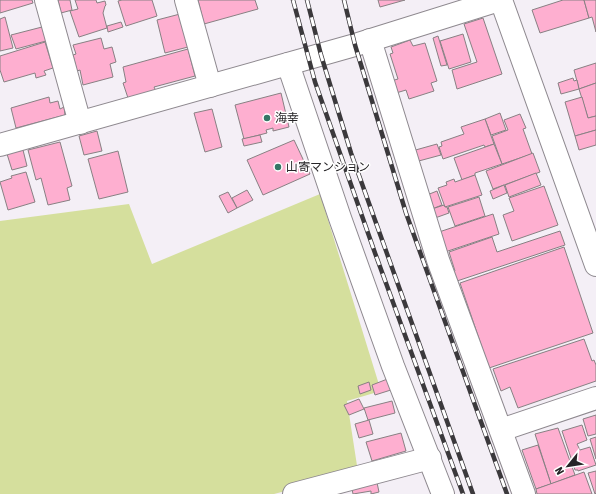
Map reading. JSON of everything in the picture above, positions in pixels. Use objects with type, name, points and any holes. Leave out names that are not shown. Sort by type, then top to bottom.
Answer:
[{"type":"street","points":[[46,0],[80,123]]},
{"type":"street","points":[[186,0],[210,86]]},
{"type":"street","points":[[0,145],[288,64],[500,0],[596,265]]},
{"type":"street","points":[[370,40],[438,260],[524,494]]},
{"type":"street","points":[[288,64],[340,218],[393,366],[443,494]]},
{"type":"street","points":[[501,430],[596,398]]},
{"type":"street","points":[[294,494],[430,458]]},
{"type":"green space","points":[[320,194],[381,391],[347,401],[358,472],[274,494],[0,494],[0,221],[129,204],[152,264]]},
{"type":"building","points":[[0,0],[32,0],[33,3],[0,13]]},
{"type":"building","points":[[58,0],[70,0],[72,10],[61,13]]},
{"type":"building","points":[[75,0],[96,0],[97,3],[105,1],[106,5],[103,13],[107,28],[79,37],[70,11],[78,9]]},
{"type":"building","points":[[152,0],[157,16],[126,26],[118,1]]},
{"type":"building","points":[[198,0],[255,0],[258,9],[204,24]]},
{"type":"building","points":[[378,0],[405,0],[380,7]]},
{"type":"building","points":[[563,0],[584,0],[589,18],[540,33],[532,10]]},
{"type":"building","points":[[584,0],[596,0],[596,32],[592,17],[589,18]]},
{"type":"building","points":[[180,14],[188,47],[165,53],[157,20]]},
{"type":"building","points":[[5,17],[13,48],[0,51],[0,19]]},
{"type":"building","points":[[483,18],[502,74],[457,89],[452,70],[477,62],[464,24]]},
{"type":"building","points":[[121,22],[123,27],[108,32],[107,26]]},
{"type":"building","points":[[42,27],[46,41],[16,49],[11,35]]},
{"type":"building","points":[[463,34],[471,62],[449,69],[440,41]]},
{"type":"building","points":[[438,36],[447,65],[441,66],[433,38]]},
{"type":"building","points":[[101,38],[104,49],[112,47],[116,62],[110,64],[113,77],[83,85],[80,70],[77,71],[73,55],[76,54],[73,45]]},
{"type":"building","points":[[410,40],[413,46],[425,43],[437,81],[431,83],[434,91],[409,99],[406,90],[396,93],[391,81],[398,79],[390,54],[393,53],[391,47]]},
{"type":"building","points":[[45,42],[53,68],[44,71],[46,75],[36,78],[35,73],[4,82],[0,70],[0,56]]},
{"type":"building","points":[[188,49],[195,76],[154,87],[156,91],[128,98],[123,83],[126,82],[123,67]]},
{"type":"building","points":[[596,63],[596,83],[579,89],[574,70]]},
{"type":"building","points":[[573,78],[574,81],[577,80],[579,89],[561,94],[558,83]]},
{"type":"building","points":[[596,83],[596,116],[588,118],[579,89]]},
{"type":"building","points":[[281,93],[289,127],[273,131],[273,128],[266,130],[267,133],[244,139],[235,105]]},
{"type":"building","points":[[49,97],[50,103],[58,101],[60,109],[64,107],[65,115],[16,128],[11,108]]},
{"type":"building","points":[[582,97],[588,118],[596,116],[596,130],[575,136],[565,102]]},
{"type":"building","points":[[212,109],[222,147],[205,152],[194,113]]},
{"type":"building","points":[[500,113],[506,130],[491,135],[485,119]]},
{"type":"building","points":[[520,114],[526,128],[523,129],[532,154],[502,164],[492,136],[508,130],[504,120]]},
{"type":"building","points":[[485,119],[494,144],[485,147],[484,145],[443,159],[439,147],[442,146],[441,142],[464,134],[461,127]]},
{"type":"building","points":[[596,130],[596,145],[579,150],[575,136]]},
{"type":"building","points":[[97,131],[102,151],[84,155],[79,136]]},
{"type":"building","points":[[260,135],[262,142],[244,146],[242,139]]},
{"type":"building","name":"山寄マンション","points":[[294,140],[310,174],[263,195],[247,160]]},
{"type":"building","points":[[60,142],[72,186],[67,188],[70,200],[48,205],[41,178],[36,180],[28,150]]},
{"type":"building","points":[[437,144],[441,155],[415,162],[412,151]]},
{"type":"building","points":[[494,144],[502,164],[475,173],[475,175],[462,180],[454,158]]},
{"type":"building","points":[[23,150],[27,166],[12,170],[7,154]]},
{"type":"building","points":[[118,151],[128,192],[99,199],[88,159]]},
{"type":"building","points":[[533,153],[540,172],[493,189],[486,171]]},
{"type":"building","points":[[26,172],[35,202],[8,210],[0,182],[12,178],[11,176]]},
{"type":"building","points":[[536,173],[541,185],[509,197],[505,185]]},
{"type":"building","points":[[475,175],[482,195],[445,207],[438,188],[447,185],[446,182],[454,179],[455,182]]},
{"type":"building","points":[[504,185],[507,193],[493,199],[490,191]]},
{"type":"building","points":[[544,186],[558,225],[512,241],[503,215],[514,211],[509,198]]},
{"type":"building","points":[[247,190],[253,200],[237,208],[232,198]]},
{"type":"building","points":[[437,191],[442,205],[432,209],[427,195]]},
{"type":"building","points":[[228,192],[237,208],[228,213],[219,196]]},
{"type":"building","points":[[479,197],[485,216],[455,226],[448,207]]},
{"type":"building","points":[[444,205],[447,207],[449,213],[435,218],[432,209]]},
{"type":"building","points":[[493,214],[499,234],[445,252],[439,232]]},
{"type":"building","points":[[560,231],[565,245],[457,281],[449,252],[492,237],[497,252]]},
{"type":"building","points":[[564,247],[593,333],[489,368],[460,283]]},
{"type":"building","points":[[584,339],[592,361],[594,360],[596,365],[596,381],[518,408],[510,387],[501,391],[493,369]]},
{"type":"building","points":[[390,378],[394,389],[375,395],[372,385]]},
{"type":"building","points":[[369,382],[371,390],[360,394],[358,386]]},
{"type":"building","points":[[359,399],[364,409],[349,415],[344,405]]},
{"type":"building","points":[[392,401],[395,413],[368,420],[364,408]]},
{"type":"building","points":[[596,415],[596,434],[588,436],[583,419]]},
{"type":"building","points":[[369,420],[373,434],[359,438],[355,424]]},
{"type":"building","points":[[582,425],[587,440],[577,444],[580,450],[590,447],[596,465],[578,471],[575,470],[562,431]]},
{"type":"building","points":[[558,428],[575,475],[551,484],[535,434]]},
{"type":"building","points":[[401,433],[406,451],[372,461],[366,442]]},
{"type":"building","points":[[596,437],[596,459],[590,439]]},
{"type":"building","points":[[538,445],[551,484],[536,489],[522,450]]},
{"type":"building","points":[[596,471],[596,493],[595,494],[588,473]]},
{"type":"building","points":[[584,472],[592,494],[537,494],[536,489]]},
{"type":"building","points":[[376,478],[379,492],[371,494],[371,491],[353,494],[351,484]]},
{"type":"railway","points":[[293,0],[315,82],[375,253],[463,494]]},
{"type":"railway","points":[[307,0],[321,55],[351,153],[473,494]]},
{"type":"railway","points":[[344,0],[355,45],[406,213],[507,494]]},
{"type":"place","name":"海幸","points":[[267,118]]},
{"type":"place","name":"山寄マンション","points":[[278,167]]}]
